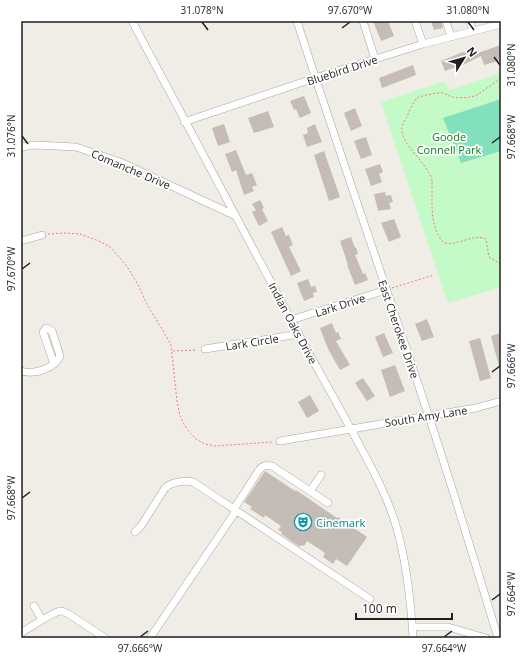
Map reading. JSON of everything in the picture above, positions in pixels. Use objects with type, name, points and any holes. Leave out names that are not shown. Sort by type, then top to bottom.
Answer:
[{"type":"street","name":"Indian Oaks Drive","points":[[132,21],[184,122],[383,490],[391,509],[406,566],[413,638]]},
{"type":"street","name":"East Cherokee Drive","points":[[297,21],[429,415],[498,638]]},
{"type":"street","points":[[363,21],[376,59]]},
{"type":"street","points":[[415,21],[423,44]]},
{"type":"street","points":[[446,21],[451,37]]},
{"type":"street","points":[[470,21],[473,31]]},
{"type":"street","name":"Bluebird Drive","points":[[184,122],[423,44],[501,24]]},
{"type":"street","name":"Comanche Drive","points":[[21,147],[35,145],[76,147],[120,162],[236,216]]},
{"type":"street","points":[[21,241],[42,235]]},
{"type":"street","name":"Lark Drive","points":[[291,320],[386,290]]},
{"type":"street","name":"Lark Circle","points":[[205,349],[299,334]]},
{"type":"street","points":[[21,371],[26,373],[37,372],[54,364]]},
{"type":"street","name":"South Amy Lane","points":[[280,441],[476,408],[501,402]]},
{"type":"street","points":[[150,638],[263,466],[272,466],[328,503]]},
{"type":"street","points":[[310,491],[321,475]]},
{"type":"street","points":[[135,532],[141,526],[165,488],[170,484],[189,481],[193,482],[370,598]]},
{"type":"street","points":[[34,606],[42,620]]},
{"type":"street","points":[[21,633],[42,620],[61,611],[67,613],[105,638]]},
{"type":"street","points":[[412,627],[448,627],[486,638]]},
{"type":"path","points":[[501,79],[495,81],[484,90],[471,97],[453,97],[443,93],[430,94],[418,98],[412,106],[402,128],[404,139],[425,166],[432,180],[433,219],[441,240],[445,243],[452,243],[482,237],[486,239],[489,257],[501,263]]},
{"type":"path","points":[[42,235],[64,233],[80,234],[99,241],[110,248],[126,265],[171,345],[176,394],[180,416],[189,432],[196,440],[215,446],[280,441]]},
{"type":"path","points":[[386,290],[434,275]]},
{"type":"path","points":[[172,352],[205,349]]},
{"type":"green space","name":"Goode Connell Park","points":[[501,73],[501,287],[448,303],[381,102],[445,81],[449,90]]},
{"type":"green space","points":[[501,99],[501,151],[461,163],[443,118]]},
{"type":"building","points":[[373,21],[388,21],[394,36],[381,41]]},
{"type":"building","points":[[431,21],[441,21],[443,28],[434,30]]},
{"type":"building","points":[[501,45],[501,60],[484,65],[481,56],[465,64],[445,71],[441,61],[473,48],[475,54]]},
{"type":"building","points":[[413,65],[416,75],[382,88],[379,78]]},
{"type":"building","points":[[304,96],[311,113],[300,118],[290,101]]},
{"type":"building","points":[[355,108],[362,126],[351,131],[344,113]]},
{"type":"building","points":[[268,111],[274,127],[254,133],[248,118]]},
{"type":"building","points":[[224,124],[230,142],[218,146],[212,128]]},
{"type":"building","points":[[315,124],[322,142],[307,147],[303,135],[308,133],[307,128]]},
{"type":"building","points":[[366,137],[372,155],[361,159],[354,141]]},
{"type":"building","points":[[236,150],[246,175],[252,173],[257,185],[252,187],[254,191],[244,195],[236,170],[232,172],[225,154]]},
{"type":"building","points":[[324,151],[340,197],[329,201],[314,155]]},
{"type":"building","points":[[380,164],[383,172],[379,174],[382,182],[371,186],[365,169]]},
{"type":"building","points":[[385,192],[386,196],[391,195],[393,202],[389,203],[391,209],[378,211],[374,194]]},
{"type":"building","points":[[260,200],[264,208],[262,209],[268,221],[259,226],[252,212],[256,210],[252,204]]},
{"type":"building","points":[[394,219],[401,237],[389,242],[381,223]]},
{"type":"building","points":[[282,227],[286,236],[289,235],[293,245],[289,247],[301,271],[291,276],[271,232]]},
{"type":"building","points":[[351,237],[358,254],[355,255],[363,274],[365,273],[368,280],[355,285],[340,241]]},
{"type":"building","points":[[308,279],[311,287],[315,286],[317,292],[313,293],[314,297],[304,301],[297,283]]},
{"type":"building","points":[[427,319],[434,337],[422,341],[415,324]]},
{"type":"building","points":[[332,323],[336,333],[338,332],[341,339],[336,341],[350,365],[340,370],[328,349],[320,328]]},
{"type":"building","points":[[384,333],[393,353],[383,357],[375,337]]},
{"type":"building","points":[[501,333],[501,366],[499,366],[491,336]]},
{"type":"building","points":[[480,338],[491,378],[480,381],[469,341]]},
{"type":"building","points":[[395,365],[405,391],[390,397],[381,370]]},
{"type":"building","points":[[363,378],[375,396],[367,401],[355,383]]},
{"type":"building","points":[[310,395],[319,411],[307,418],[298,402]]},
{"type":"building","name":"Cinemark","points":[[265,471],[367,537],[347,566],[336,559],[333,564],[323,557],[325,553],[307,541],[304,546],[301,545],[300,547],[281,534],[282,532],[278,530],[281,526],[265,515],[264,518],[250,509],[252,507],[244,502]]},
{"type":"place","name":"Cinemark","points":[[303,522]]}]
